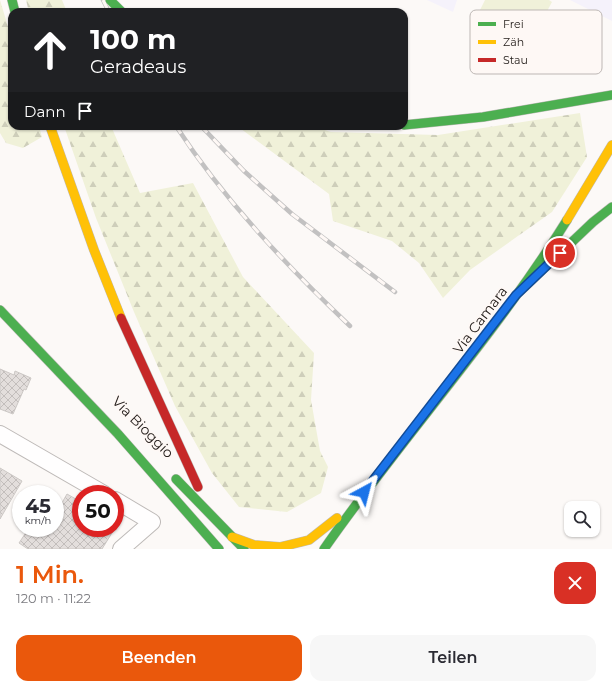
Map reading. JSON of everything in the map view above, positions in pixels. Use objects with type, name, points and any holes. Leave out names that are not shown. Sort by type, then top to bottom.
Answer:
[{"type":"main road","points":[[110,0],[118,8]]},
{"type":"main road","points":[[408,125],[454,122],[503,115],[612,95]]},
{"type":"main road","points":[[51,130],[78,208],[110,291],[152,389],[198,487]]},
{"type":"main road","name":"Via Camara","points":[[313,549],[355,502],[516,295],[572,211],[612,145]]},
{"type":"main road","points":[[516,295],[593,222],[612,207]]},
{"type":"main road","name":"Via Bioggio","points":[[0,310],[118,434],[219,549]]},
{"type":"main road","name":"Via Bioggio","points":[[19,329],[122,425]]},
{"type":"main road","name":"Via Bioggio","points":[[171,473],[244,549]]},
{"type":"main road","points":[[232,537],[264,547],[280,547],[309,540],[355,502]]},
{"type":"main road","name":"Via Camara","points":[[324,549],[355,502]]},
{"type":"street","points":[[0,434],[88,485]]},
{"type":"street","points":[[121,549],[152,522],[124,505]]},
{"type":"shaded area","points":[[427,0],[457,0],[453,12]]},
{"type":"shaded area","points":[[570,0],[612,0],[612,21],[602,16],[602,10],[590,10]]},
{"type":"green space","points":[[0,0],[8,27],[8,130],[40,130],[42,137],[23,148],[6,143],[0,133]]},
{"type":"green space","points":[[26,0],[62,0],[65,8],[28,8]]},
{"type":"green space","points":[[485,0],[549,0],[552,2],[548,10],[480,10]]},
{"type":"green space","points":[[580,113],[587,157],[552,212],[470,270],[443,298],[419,263],[392,241],[333,221],[329,194],[242,130],[325,130],[331,132],[438,135]]},
{"type":"green space","points":[[65,130],[113,130],[140,193],[193,183],[243,277],[314,353],[311,400],[320,451],[328,467],[321,493],[287,512],[239,507],[212,473],[175,406],[134,312],[96,218]]},
{"type":"building","points":[[0,369],[14,375],[15,371],[31,378],[26,390],[24,389],[13,414],[0,409]]},
{"type":"building","points":[[0,468],[22,481],[20,485],[12,485],[12,498],[0,519]]},
{"type":"building","points":[[67,494],[72,497],[72,537],[109,537],[102,549],[28,549],[19,543],[23,537],[64,537],[64,499]]},
{"type":"railway","points":[[103,0],[107,8]]},
{"type":"railway","points":[[114,0],[118,8]]},
{"type":"railway","points":[[179,130],[214,180],[235,206],[279,255],[350,326]]},
{"type":"railway","points":[[205,130],[244,171],[292,214],[395,292]]},
{"type":"traffic: fast","points":[[12,0],[14,8]]},
{"type":"traffic: fast","points":[[110,0],[118,8]]},
{"type":"traffic: fast","points":[[408,125],[483,117],[612,95]]},
{"type":"traffic: fast","points":[[516,295],[593,222],[612,207]]},
{"type":"traffic: fast","points":[[324,549],[354,507],[510,305],[567,220]]},
{"type":"traffic: fast","points":[[0,310],[118,434],[219,549]]},
{"type":"traffic: fast","points":[[176,479],[244,549]]},
{"type":"traffic: slow","points":[[51,130],[94,250],[121,318]]},
{"type":"traffic: slow","points":[[567,220],[612,145]]},
{"type":"traffic: slow","points":[[232,537],[254,545],[280,547],[309,540],[337,518]]},
{"type":"traffic: jam","points":[[121,318],[198,487]]},
{"type":"route","points":[[364,492],[516,295],[560,253]]}]
